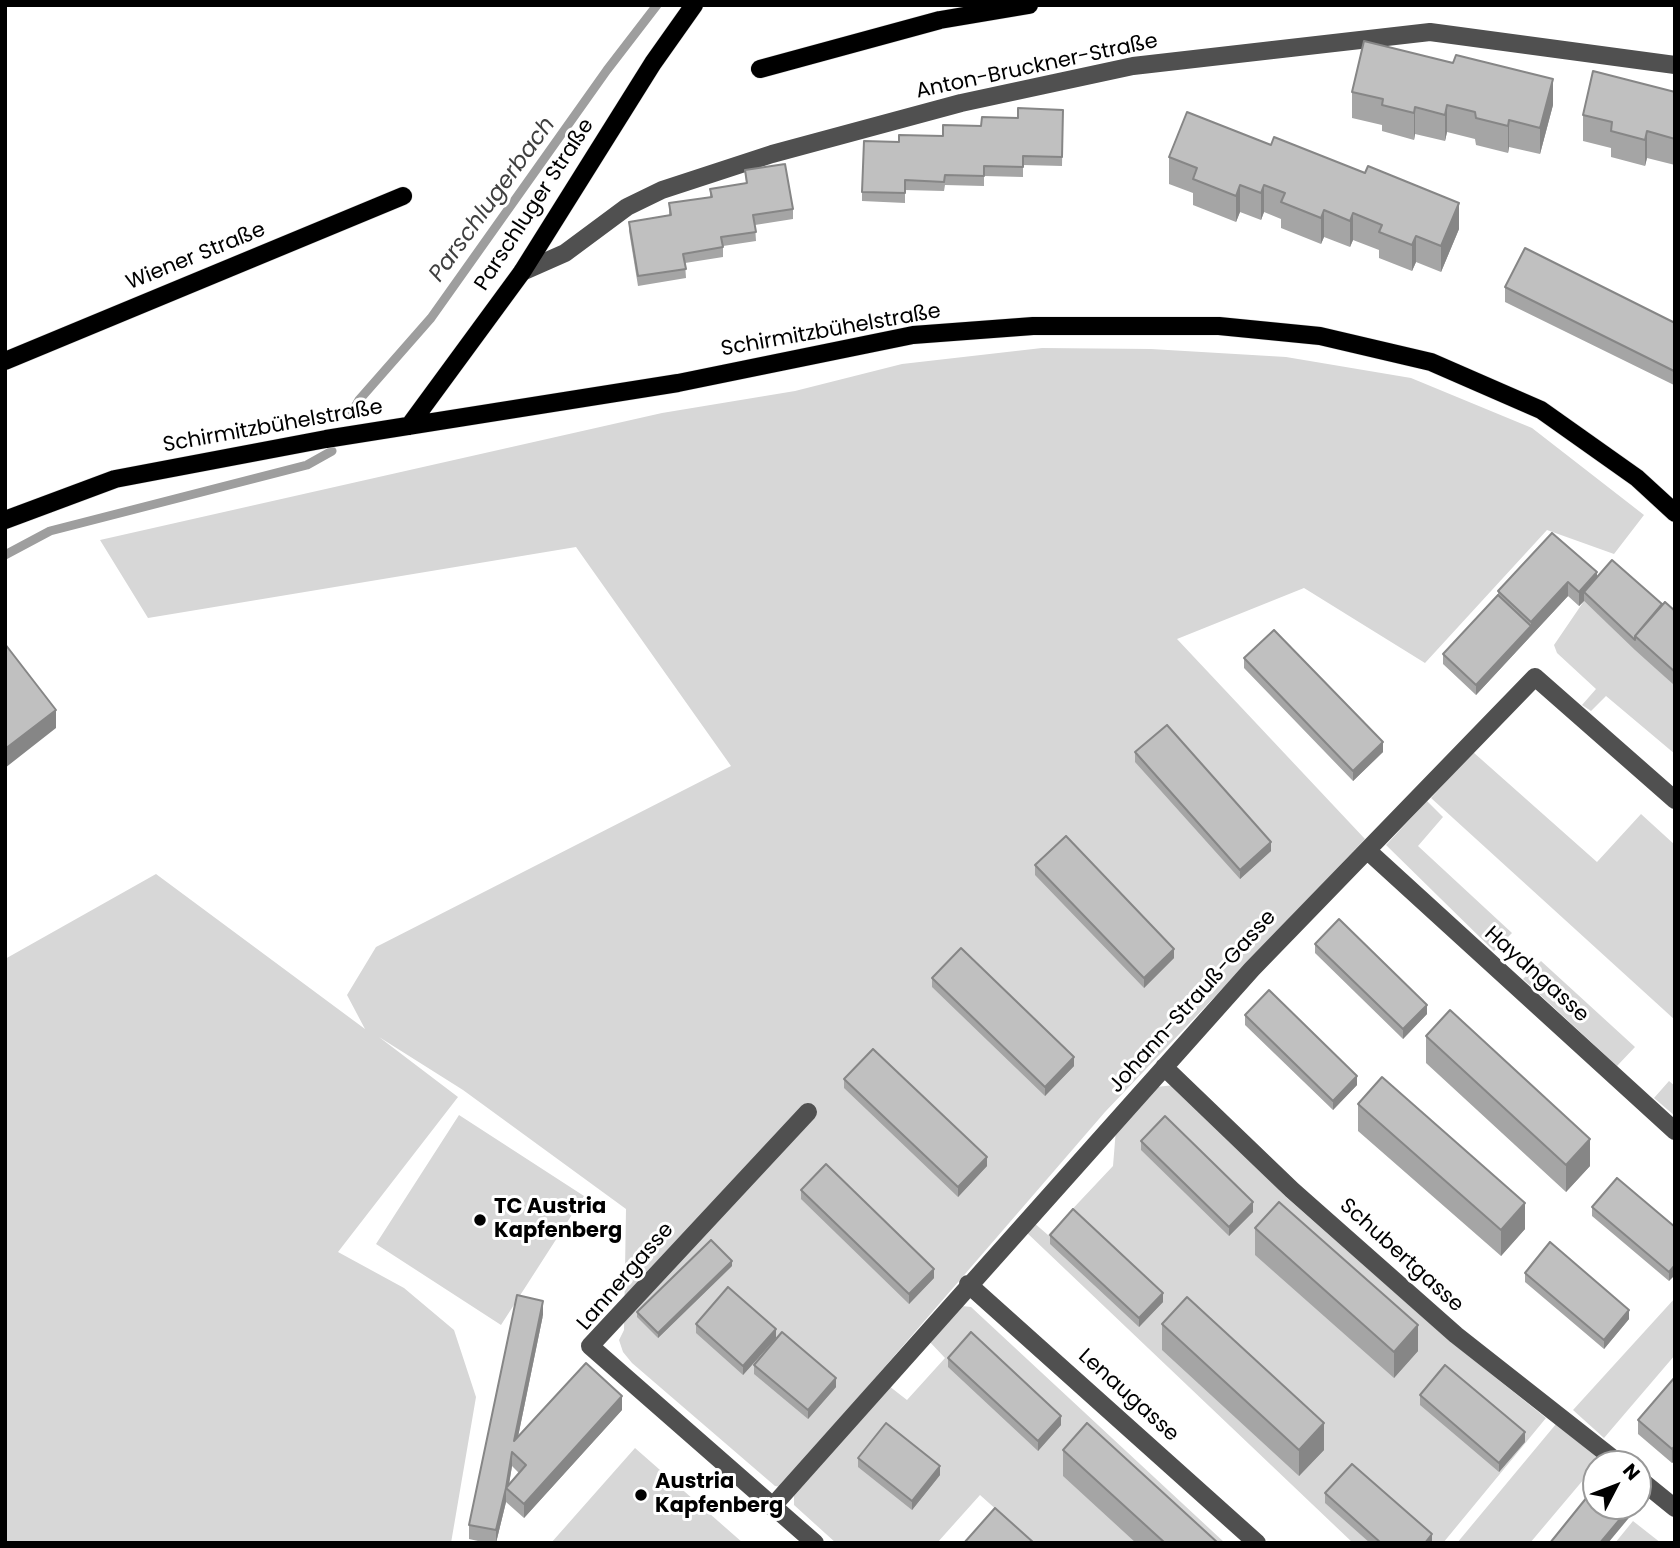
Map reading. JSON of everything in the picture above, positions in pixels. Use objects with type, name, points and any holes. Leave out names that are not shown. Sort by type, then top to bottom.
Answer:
[{"type":"main road","name":"Parschluger Straße","points":[[409,426],[522,272],[653,62],[694,5]]},
{"type":"main road","points":[[760,69],[940,20],[1029,5]]},
{"type":"main road","name":"Wiener Straße","points":[[5,360],[403,197]]},
{"type":"main road","name":"Schirmitzbühelstraße","points":[[5,520],[116,479],[409,426],[678,383],[913,335],[1033,326],[1219,326],[1320,336],[1431,362],[1541,410],[1637,478],[1675,513]]},
{"type":"street","name":"Anton-Bruckner-Straße","points":[[522,272],[565,253],[627,207],[662,190],[772,155],[961,103],[1133,66],[1430,33],[1675,65]]},
{"type":"street","name":"Johann-Strauß-Gasse","points":[[772,1507],[968,1284],[1261,959],[1535,677],[1675,800]]},
{"type":"street","name":"Haydngasse","points":[[1368,851],[1675,1131]]},
{"type":"street","name":"Schubertgasse","points":[[1164,1067],[1292,1190],[1456,1335],[1602,1450]]},
{"type":"street","name":"Lannergasse","points":[[808,1112],[590,1346],[815,1543]]},
{"type":"street","name":"Lenaugasse","points":[[968,1284],[1257,1543]]},
{"type":"street","points":[[1652,1489],[1675,1508]]},
{"type":"shaded area","points":[[1042,348],[1151,349],[1286,357],[1411,378],[1532,428],[1644,515],[1614,554],[1547,530],[1425,663],[1304,588],[1177,639],[1365,839],[1105,1112],[781,1487],[775,1486],[632,1363],[623,1352],[619,1340],[624,1330],[626,1209],[463,1090],[379,1037],[458,1097],[338,1252],[404,1288],[454,1330],[476,1397],[451,1543],[5,1543],[5,959],[156,874],[365,1029],[347,995],[376,947],[731,766],[576,547],[148,618],[100,540],[662,413],[795,391],[902,364]]},
{"type":"shaded area","points":[[1584,601],[1675,686],[1675,754],[1606,696],[1591,711],[1582,705],[1596,689],[1557,653],[1554,645]]},
{"type":"shaded area","points":[[1473,752],[1597,862],[1641,814],[1675,845],[1675,1020],[1431,798]]},
{"type":"shaded area","points":[[1427,801],[1443,817],[1418,846],[1512,933],[1494,951],[1386,845]]},
{"type":"shaded area","points":[[1541,961],[1635,1047],[1617,1066],[1523,979]]},
{"type":"shaded area","points":[[1669,1081],[1675,1086],[1675,1116],[1654,1098]]},
{"type":"shaded area","points":[[1175,1085],[1286,1197],[1450,1341],[1546,1418],[1443,1543],[1353,1543],[1025,1231],[1033,1222],[1048,1235],[1113,1166],[1116,1129],[1156,1087]]},
{"type":"shaded area","name":"TC Austria Kapfenberg","points":[[459,1115],[584,1196],[501,1325],[376,1244]]},
{"type":"shaded area","points":[[1675,1298],[1675,1355],[1604,1438],[1573,1410]]},
{"type":"shaded area","points":[[962,1306],[971,1307],[1225,1543],[972,1543],[999,1512],[980,1495],[937,1543],[836,1543],[794,1505],[794,1493],[889,1386],[907,1400],[945,1358],[928,1340]]},
{"type":"shaded area","points":[[1556,1424],[1588,1450],[1582,1450],[1582,1481],[1530,1543],[1457,1543]]},
{"type":"shaded area","name":"Austria Kapfenberg","points":[[635,1448],[743,1543],[551,1543]]},
{"type":"shaded area","points":[[1633,1521],[1661,1543],[1615,1543]]},
{"type":"building","points":[[1364,41],[1453,63],[1456,55],[1553,79],[1540,128],[1509,120],[1508,126],[1476,118],[1475,112],[1447,105],[1445,115],[1415,107],[1414,113],[1382,105],[1383,99],[1352,92]]},
{"type":"building","points":[[1593,71],[1675,92],[1675,139],[1647,131],[1645,140],[1611,131],[1612,122],[1583,115]]},
{"type":"building","points":[[1018,108],[1063,110],[1062,157],[1023,156],[1023,167],[984,166],[984,176],[945,175],[944,182],[905,180],[905,193],[862,192],[864,141],[899,142],[899,135],[943,136],[943,125],[981,126],[982,117],[1018,118]]},
{"type":"building","points":[[1187,112],[1271,145],[1274,137],[1365,173],[1368,166],[1459,203],[1441,246],[1416,236],[1412,245],[1379,232],[1382,225],[1353,213],[1350,221],[1324,210],[1321,218],[1281,202],[1285,193],[1264,185],[1261,193],[1240,185],[1236,196],[1193,179],[1197,168],[1169,157]]},
{"type":"building","points":[[785,164],[793,209],[753,215],[756,232],[721,237],[723,247],[683,254],[686,269],[638,276],[629,222],[671,215],[669,203],[712,197],[710,189],[747,183],[745,170]]},
{"type":"building","points":[[1525,248],[1675,323],[1674,371],[1505,287]]},
{"type":"building","points":[[1552,533],[1597,572],[1579,592],[1568,582],[1531,622],[1498,591]]},
{"type":"building","points":[[1612,560],[1662,604],[1635,636],[1635,640],[1584,592]]},
{"type":"building","points":[[1498,595],[1531,626],[1476,685],[1443,654]]},
{"type":"building","points":[[1665,602],[1675,611],[1675,672],[1635,636]]},
{"type":"building","points":[[1274,630],[1383,742],[1353,771],[1244,658]]},
{"type":"building","points":[[5,644],[56,710],[5,749]]},
{"type":"building","points":[[1167,725],[1271,842],[1240,870],[1135,752]]},
{"type":"building","points":[[1066,836],[1174,949],[1144,978],[1035,865]]},
{"type":"building","points":[[1339,919],[1427,1005],[1403,1029],[1315,944]]},
{"type":"building","points":[[961,948],[1074,1057],[1045,1087],[932,978]]},
{"type":"building","points":[[1269,990],[1357,1076],[1333,1101],[1245,1015]]},
{"type":"building","points":[[1450,1010],[1590,1139],[1566,1165],[1426,1036]]},
{"type":"building","points":[[873,1049],[987,1157],[958,1187],[844,1079]]},
{"type":"building","points":[[1382,1077],[1525,1203],[1501,1230],[1358,1104]]},
{"type":"building","points":[[1165,1116],[1253,1202],[1229,1227],[1141,1141]]},
{"type":"building","points":[[826,1164],[934,1269],[909,1294],[801,1190]]},
{"type":"building","points":[[1617,1178],[1675,1227],[1675,1265],[1669,1272],[1592,1207]]},
{"type":"building","points":[[1279,1202],[1418,1325],[1394,1352],[1255,1228]]},
{"type":"building","points":[[1073,1209],[1163,1293],[1139,1318],[1050,1235]]},
{"type":"building","points":[[711,1240],[732,1261],[658,1333],[637,1312]]},
{"type":"building","points":[[1550,1242],[1629,1310],[1604,1340],[1525,1273]]},
{"type":"building","points":[[728,1287],[776,1329],[743,1366],[696,1324]]},
{"type":"building","points":[[517,1295],[543,1301],[514,1441],[586,1363],[622,1396],[524,1504],[506,1488],[496,1530],[469,1525]],"holes":[[[512,1452],[526,1465],[506,1488]]]},
{"type":"building","points":[[1187,1297],[1324,1423],[1299,1450],[1162,1324]]},
{"type":"building","points":[[782,1332],[836,1378],[808,1410],[754,1365]]},
{"type":"building","points":[[971,1332],[1061,1416],[1038,1441],[948,1358]]},
{"type":"building","points":[[1445,1365],[1525,1432],[1499,1463],[1420,1395]]},
{"type":"building","points":[[1675,1377],[1675,1446],[1672,1449],[1638,1420]]},
{"type":"building","points":[[886,1423],[940,1466],[912,1501],[858,1458]]},
{"type":"building","points":[[1087,1423],[1218,1543],[1165,1543],[1063,1450]]},
{"type":"building","points":[[1352,1464],[1432,1534],[1425,1543],[1381,1543],[1325,1493]]},
{"type":"building","points":[[1582,1503],[1582,1520],[1619,1520],[1600,1543],[1550,1543]]},
{"type":"building","points":[[995,1508],[1034,1543],[964,1543]]},
{"type":"waterway","name":"Parschlugerbach","points":[[352,412],[359,400],[431,318],[607,70],[657,5]]},
{"type":"waterway","name":"Parschlugerbach","points":[[5,555],[50,531],[307,465],[332,451]]},
{"type":"place","name":"TC Austria Kapfenberg","points":[[480,1220]]},
{"type":"place","name":"Austria Kapfenberg","points":[[641,1495]]}]
